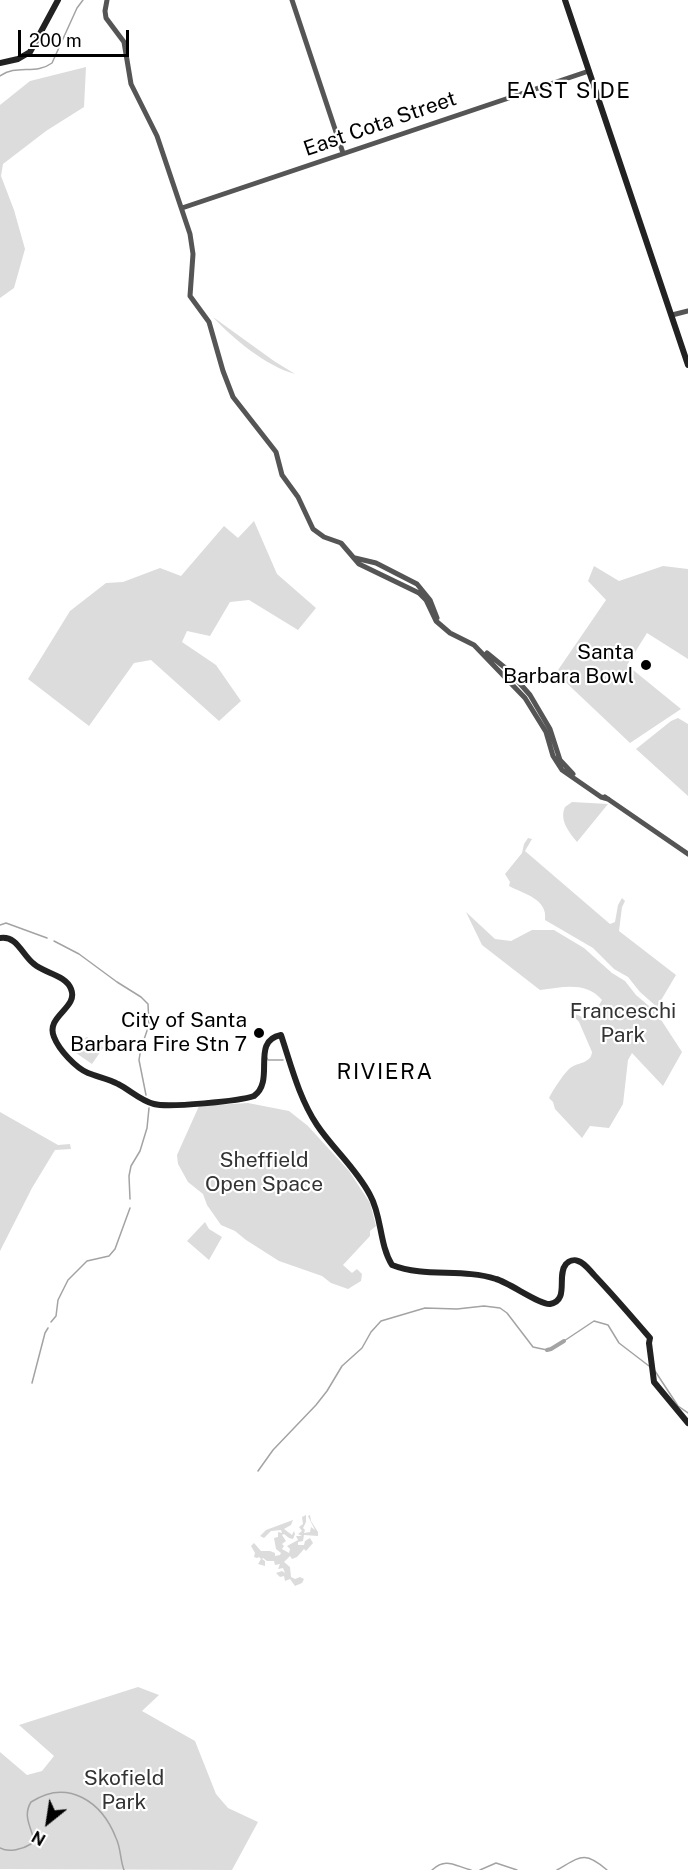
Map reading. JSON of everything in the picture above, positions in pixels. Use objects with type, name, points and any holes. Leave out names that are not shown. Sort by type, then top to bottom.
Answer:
[{"type":"main road","points":[[0,63],[22,58],[30,52],[58,0]]},
{"type":"main road","points":[[565,0],[688,365]]},
{"type":"main road","points":[[0,938],[7,937],[13,940],[35,966],[63,980],[70,987],[73,994],[71,1001],[57,1018],[52,1031],[57,1042],[75,1064],[87,1072],[115,1082],[152,1104],[171,1105],[254,1096],[263,1085],[266,1044],[272,1037],[281,1035],[296,1081],[313,1119],[349,1163],[373,1201],[392,1265],[426,1272],[481,1275],[502,1281],[540,1303],[548,1304],[560,1296],[564,1268],[570,1261],[579,1261],[615,1295],[650,1338],[654,1382],[688,1423]]},
{"type":"street","points":[[107,0],[106,18],[124,42],[132,84],[151,120],[191,238],[193,254],[190,296],[209,322],[231,393],[276,452],[282,475],[298,497],[313,529],[324,537],[341,543],[354,558],[376,563],[417,584],[429,598],[443,627],[474,645],[525,698],[546,732],[553,756],[562,770],[608,799]]},
{"type":"street","points":[[292,0],[344,153]]},
{"type":"street","name":"East Cota Street","points":[[182,208],[589,71]]},
{"type":"street","points":[[672,315],[688,311]]},
{"type":"street","points":[[443,627],[471,638],[509,671],[530,695],[546,721],[562,765],[688,855]]},
{"type":"green space","points":[[86,67],[84,107],[46,131],[3,164],[1,176],[25,249],[14,288],[0,298],[0,105],[30,81]]},
{"type":"green space","points":[[213,317],[295,374],[273,365],[251,351]]},
{"type":"green space","points":[[254,521],[277,574],[316,608],[298,630],[249,600],[230,602],[210,636],[187,631],[182,642],[216,665],[241,701],[219,721],[151,660],[134,663],[89,726],[28,679],[70,611],[106,583],[123,582],[160,568],[181,576],[224,526],[238,538]]},
{"type":"green space","points":[[594,566],[619,581],[663,566],[688,569],[688,659],[647,633],[627,665],[681,709],[630,743],[556,673],[606,600],[588,581]]},
{"type":"green space","points":[[678,718],[688,724],[688,796],[636,749]]},
{"type":"green space","points":[[572,802],[608,804],[577,842],[563,817],[565,807]]},
{"type":"green space","points":[[528,838],[532,839],[525,851],[610,924],[615,922],[618,905],[622,898],[625,901],[619,931],[676,975],[657,1007],[628,977],[614,969],[593,948],[545,920],[543,907],[539,902],[509,886],[510,882],[505,874],[522,853]]},
{"type":"green space","name":"Franceschi Park","points":[[466,912],[495,939],[511,941],[532,930],[554,930],[584,948],[612,973],[625,981],[636,995],[656,1012],[682,1052],[663,1086],[632,1053],[628,1060],[623,1104],[609,1128],[590,1126],[582,1138],[555,1109],[549,1098],[569,1069],[589,1059],[592,1052],[579,1022],[570,1012],[590,1020],[602,1000],[589,990],[581,988],[540,990],[482,945]]},
{"type":"green space","points":[[87,1037],[103,1048],[92,1064],[76,1053]]},
{"type":"green space","name":"Sheffield Open Space","points":[[248,1103],[289,1111],[308,1126],[349,1171],[370,1203],[376,1226],[370,1231],[370,1236],[343,1265],[352,1273],[357,1269],[362,1274],[361,1281],[348,1289],[331,1283],[322,1276],[279,1261],[235,1231],[221,1225],[207,1205],[203,1194],[188,1182],[178,1164],[177,1155],[199,1106]]},
{"type":"green space","points":[[0,1112],[58,1145],[70,1144],[71,1149],[55,1150],[32,1188],[0,1251]]},
{"type":"green space","points":[[205,1222],[209,1229],[222,1237],[209,1260],[187,1241]]},
{"type":"green space","points":[[306,1515],[304,1533],[310,1532],[311,1527],[315,1530],[308,1516],[310,1515],[318,1536],[304,1535],[303,1541],[298,1542],[298,1545],[304,1545],[305,1541],[310,1538],[313,1543],[297,1557],[292,1559],[290,1556],[284,1562],[290,1567],[291,1577],[304,1579],[302,1583],[295,1586],[290,1579],[285,1581],[284,1576],[280,1577],[276,1573],[282,1571],[285,1573],[283,1568],[278,1569],[280,1564],[275,1565],[274,1561],[267,1561],[263,1558],[265,1566],[258,1564],[261,1559],[254,1557],[255,1553],[251,1546],[254,1543],[261,1551],[270,1551],[275,1553],[275,1556],[280,1555],[274,1538],[278,1537],[278,1532],[282,1533],[281,1530],[271,1531],[264,1538],[260,1536],[266,1530],[293,1520],[291,1525],[284,1529],[292,1535],[294,1531],[293,1539],[282,1535],[286,1541],[282,1544],[284,1546],[282,1549],[289,1553],[290,1549],[287,1546],[298,1540],[296,1536],[302,1536],[298,1534],[302,1531],[299,1527],[303,1524],[302,1517]]},
{"type":"green space","name":"Skofield Park","points":[[138,1687],[159,1695],[142,1711],[195,1741],[216,1794],[228,1808],[258,1822],[232,1870],[0,1869],[0,1752],[27,1775],[42,1771],[54,1756],[19,1725]]},
{"type":"waterway","points":[[0,76],[6,72],[46,67],[52,63],[77,8],[83,0]]},
{"type":"waterway","points":[[0,925],[6,923],[47,938]]},
{"type":"waterway","points":[[54,941],[79,954],[148,1004],[149,1025],[139,1060],[146,1095]]},
{"type":"waterway","points":[[267,1058],[268,1060],[283,1060]]},
{"type":"waterway","points":[[130,1199],[131,1166],[140,1151],[147,1128],[149,1108]]},
{"type":"waterway","points":[[51,1322],[56,1316],[58,1300],[68,1280],[87,1261],[109,1256],[115,1249],[130,1208]]},
{"type":"waterway","points":[[258,1471],[273,1450],[316,1405],[342,1366],[362,1348],[371,1332],[381,1321],[425,1308],[457,1309],[484,1306],[500,1308],[507,1313],[533,1347],[547,1350]]},
{"type":"waterway","points":[[564,1341],[594,1321],[608,1325],[619,1343],[649,1366]]},
{"type":"waterway","points":[[32,1383],[48,1328]]},
{"type":"waterway","points":[[547,1350],[564,1341]]},
{"type":"waterway","points":[[655,1371],[678,1406],[688,1413]]},
{"type":"waterway","points":[[0,1848],[16,1850],[31,1844],[33,1837],[27,1816],[31,1802],[45,1795],[58,1792],[70,1793],[93,1804],[110,1825],[118,1842],[124,1870]]},
{"type":"waterway","points":[[557,1870],[582,1858],[593,1860],[607,1870]]},
{"type":"waterway","points":[[432,1870],[446,1863],[471,1870]]},
{"type":"waterway","points":[[480,1870],[496,1863],[517,1870]]},
{"type":"place","name":"Santa Barbara Bowl","points":[[646,665]]},
{"type":"place","name":"City of Santa Barbara Fire Stn 7","points":[[259,1033]]},
{"type":"district","name":"EAST SIDE","points":[[569,91]]},
{"type":"district","name":"RIVIERA","points":[[385,1072]]}]
